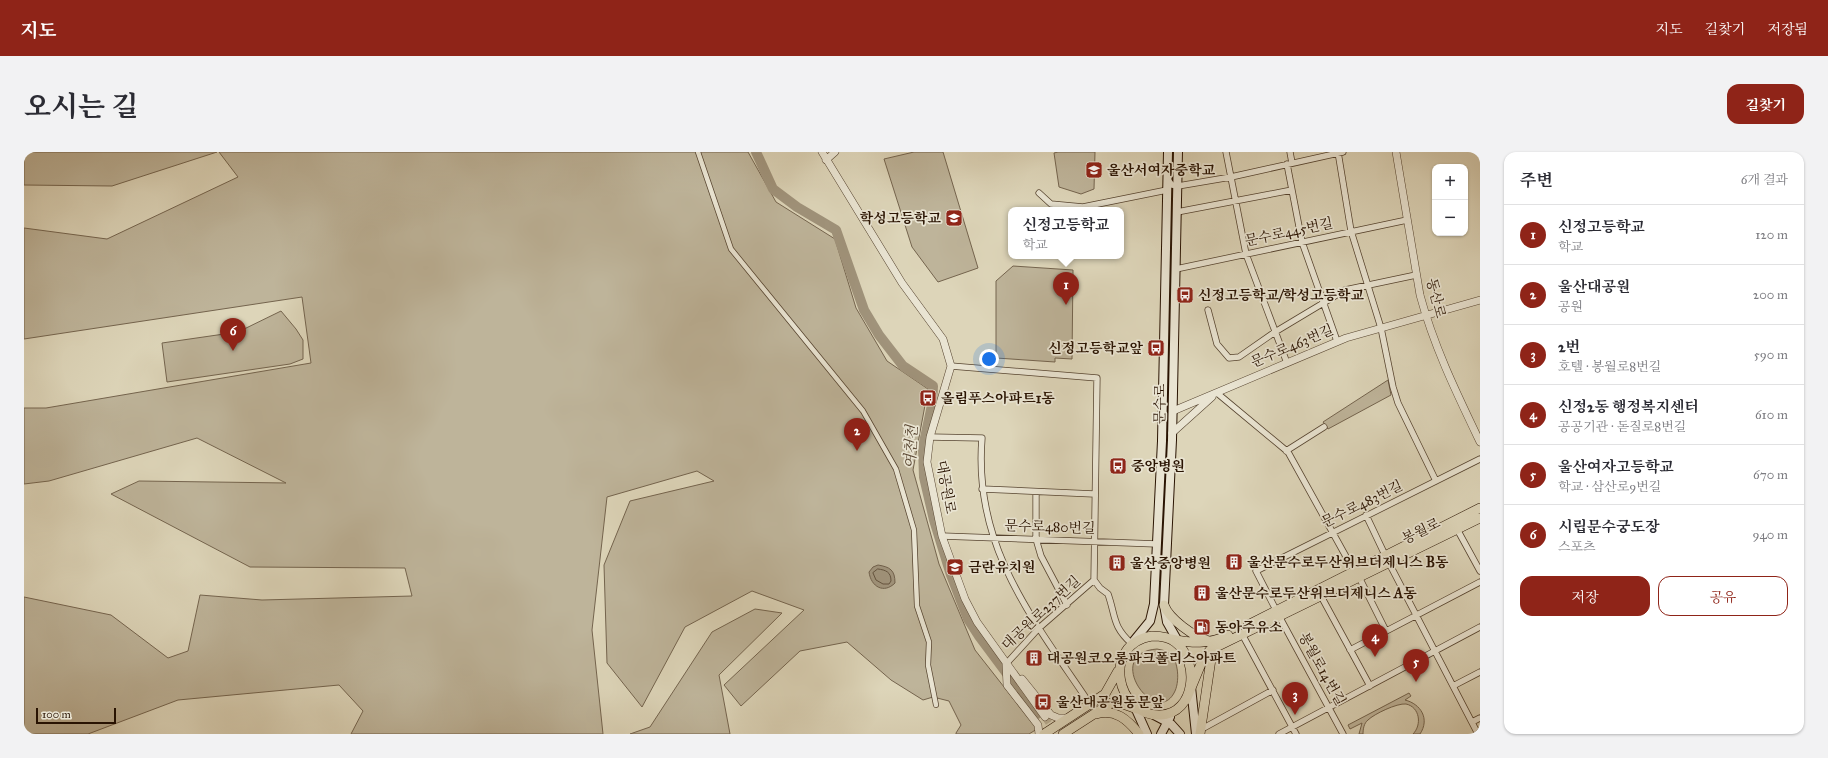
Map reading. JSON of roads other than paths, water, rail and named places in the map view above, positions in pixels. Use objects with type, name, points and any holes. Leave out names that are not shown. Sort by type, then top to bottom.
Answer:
[{"type":"main road","name":"문수로","points":[[1132,644],[1150,621],[1153,612],[1164,365],[1168,152]]},
{"type":"main road","name":"문수로","points":[[1174,640],[1167,622],[1164,605],[1173,411],[1178,152]]},
{"type":"main road","points":[[1166,233],[1168,223],[1172,220],[1176,224],[1177,234]]},
{"type":"main road","points":[[1164,365],[1165,376],[1169,378],[1173,375],[1174,365]]},
{"type":"main road","points":[[1162,425],[1165,419],[1173,411],[1167,404],[1163,390]]},
{"type":"main road","points":[[1387,559],[1467,519],[1480,508]]},
{"type":"main road","name":"봉월로","points":[[1174,640],[1213,645],[1232,636],[1242,634],[1278,613],[1321,596],[1356,574],[1456,529],[1467,519],[1480,518]]},
{"type":"main road","points":[[1232,636],[1356,574]]},
{"type":"main road","points":[[1164,605],[1171,618],[1213,645],[1198,733]]},
{"type":"main road","points":[[1044,734],[1108,691],[1125,652],[1132,644],[1141,638],[1152,636],[1174,640],[1184,651],[1188,662],[1198,733]]},
{"type":"main road","name":"봉월로","points":[[1174,712],[1182,706],[1186,700],[1203,659],[1213,645]]},
{"type":"main road","points":[[1120,664],[1121,684],[1136,708],[1147,734]]},
{"type":"main road","points":[[1130,700],[1139,708],[1167,721],[1180,734]]},
{"type":"main road","points":[[1064,734],[1114,703],[1161,715],[1174,712]]},
{"type":"main road","points":[[1093,715],[1105,712],[1115,713],[1126,720],[1139,734]]},
{"type":"main road","points":[[1161,734],[1167,721],[1174,712]]},
{"type":"street","points":[[698,152],[731,249],[864,411],[896,469],[914,530],[917,606],[930,642],[928,665],[936,705]]},
{"type":"street","points":[[822,152],[902,283],[943,339],[951,366],[1097,378],[1094,494],[1094,580],[1100,588],[1108,594],[1115,625],[1121,634],[1132,644]]},
{"type":"street","points":[[826,160],[835,152]]},
{"type":"street","points":[[1226,152],[1246,254],[1288,363]]},
{"type":"street","points":[[1290,152],[1289,163],[1292,190],[1302,242],[1337,341]]},
{"type":"street","points":[[1168,177],[1171,184],[1178,186],[1231,177],[1339,152],[1351,231],[1366,286],[1381,328],[1392,387],[1398,403],[1436,481]]},
{"type":"street","name":"동산로","points":[[1396,152],[1416,275],[1426,316],[1441,358],[1480,442]]},
{"type":"street","points":[[1039,193],[1051,204],[1083,206],[1167,190]]},
{"type":"street","points":[[1177,212],[1292,190]]},
{"type":"street","name":"문수로445번길","points":[[1176,269],[1407,220]]},
{"type":"street","points":[[1208,310],[1217,344],[1229,358],[1239,357],[1275,332],[1346,290],[1416,275]]},
{"type":"street","name":"문수로463번길","points":[[1173,411],[1337,341],[1480,300]]},
{"type":"street","name":"대공원로","points":[[951,366],[930,437],[927,462],[942,536],[965,599],[976,622],[1006,664],[1016,672],[1043,720]]},
{"type":"street","points":[[1172,433],[1217,392],[1286,451],[1356,574],[1386,631]]},
{"type":"street","points":[[1286,451],[1324,427]]},
{"type":"street","points":[[930,437],[982,438],[980,464],[986,514],[1006,572],[1024,605],[1090,704]]},
{"type":"street","name":"문수로483번길","points":[[1256,571],[1480,459]]},
{"type":"street","points":[[982,489],[1094,494]]},
{"type":"street","points":[[1036,492],[1036,539],[1041,556],[1067,605]]},
{"type":"street","points":[[1366,515],[1387,559],[1478,734]]},
{"type":"street","points":[[1456,529],[1480,571]]},
{"type":"street","name":"문수로480번길","points":[[942,536],[1157,544]]},
{"type":"street","name":"봉월로14번길","points":[[1256,571],[1343,734]]},
{"type":"street","name":"대공원로237번길","points":[[1006,664],[1039,628],[1094,580]]},
{"type":"street","points":[[1350,650],[1480,582]]},
{"type":"street","points":[[1321,596],[1370,686]]},
{"type":"street","points":[[1279,734],[1480,628]]},
{"type":"street","points":[[1242,634],[1296,734]]},
{"type":"street","points":[[1006,664],[1008,685],[1043,720]]},
{"type":"street","points":[[1453,686],[1480,672]]},
{"type":"street","points":[[1198,733],[1273,690]]},
{"type":"street","points":[[1043,720],[1068,718]]},
{"type":"street","points":[[1472,722],[1480,718]]},
{"type":"street","points":[[1038,734],[1043,720]]},
{"type":"water","points":[[878,565],[889,568],[893,572],[895,583],[887,588],[882,588],[872,582],[869,572],[873,567]]},
{"type":"waterway","name":"여천천","points":[[756,152],[773,189],[797,207],[836,230],[864,310],[879,335],[903,366],[933,386],[932,405],[923,447],[924,477],[934,520],[951,575],[968,619],[1037,714]]},
{"type":"tunnel","points":[[1045,717],[1056,734]]},
{"type":"place","name":"울산서여자중학교","points":[[1094,170]]},
{"type":"place","name":"학성고등학교","points":[[954,218]]},
{"type":"place","name":"신정고등학교/학성고등학교","points":[[1185,295]]},
{"type":"place","name":"신정고등학교","points":[[1066,305]]},
{"type":"place","name":"신정고등학교앞","points":[[1156,348]]},
{"type":"place","name":"시립문수궁도장","points":[[233,351]]},
{"type":"place","name":"올림푸스아파트1동","points":[[928,398]]},
{"type":"place","name":"울산대공원","points":[[857,451]]},
{"type":"place","name":"중앙병원","points":[[1118,466]]},
{"type":"place","name":"울산문수로두산위브더제니스 B동","points":[[1234,562]]},
{"type":"place","name":"울산중앙병원","points":[[1117,563]]},
{"type":"place","name":"금란유치원","points":[[955,567]]},
{"type":"place","name":"울산문수로두산위브더제니스 A동","points":[[1202,593]]},
{"type":"place","name":"동아주유소","points":[[1202,627]]},
{"type":"place","name":"신정2동 행정복지센터","points":[[1375,657]]},
{"type":"place","name":"대공원코오롱파크폴리스아파트","points":[[1034,658]]},
{"type":"place","name":"울산여자고등학교","points":[[1416,682]]},
{"type":"place","name":"울산대공원동문앞","points":[[1043,702]]},
{"type":"place","name":"2번","points":[[1295,715]]}]
